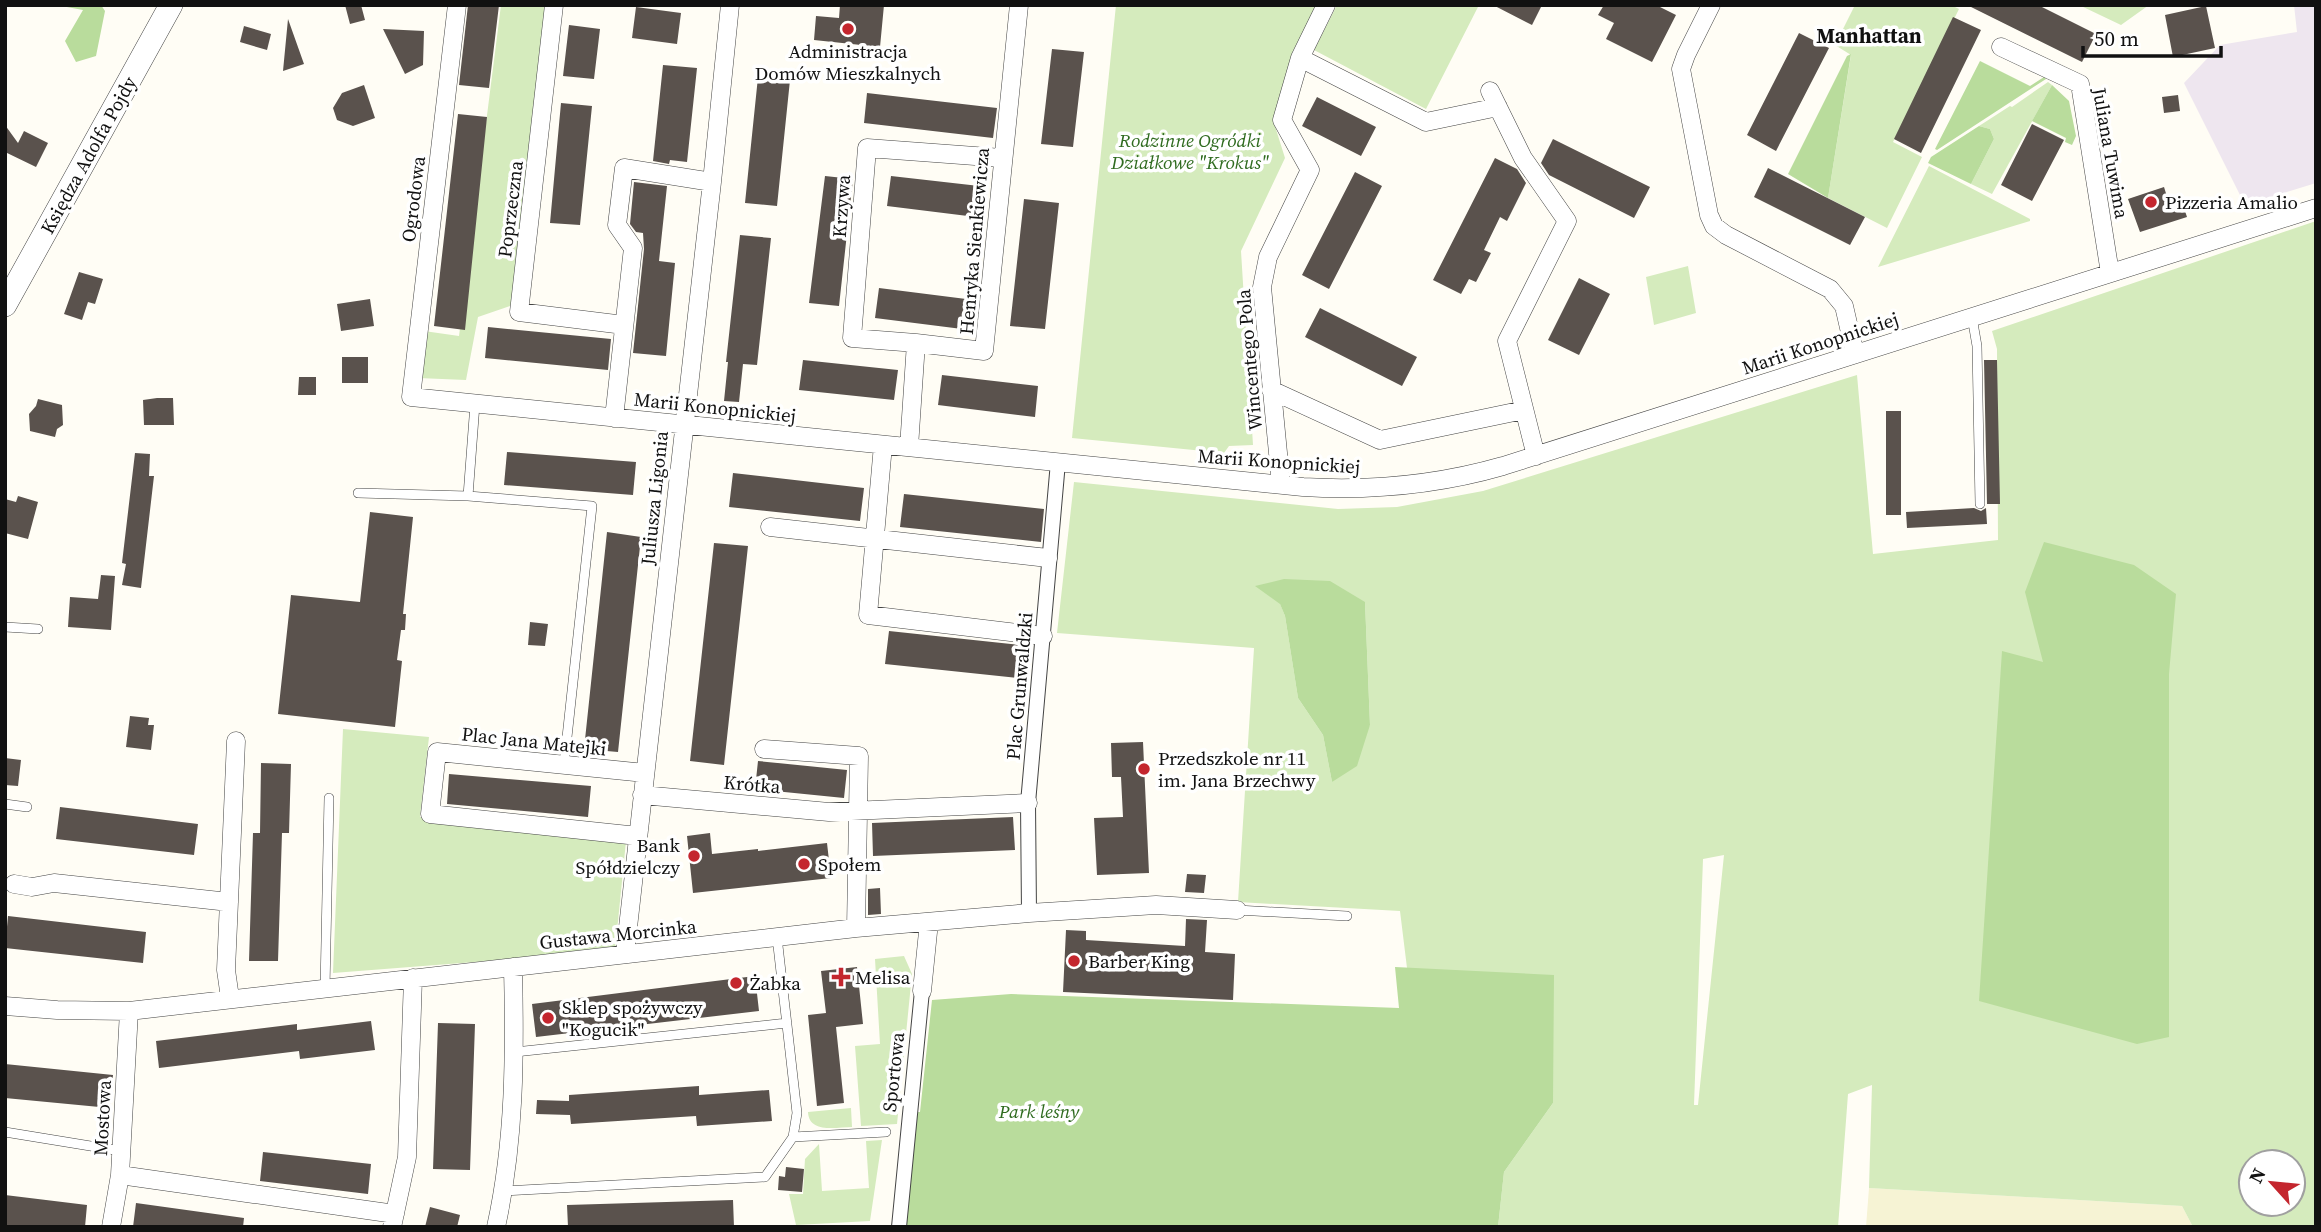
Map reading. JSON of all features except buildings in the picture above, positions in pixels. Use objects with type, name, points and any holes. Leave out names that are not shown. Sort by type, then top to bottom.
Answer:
[{"type":"street","name":"Księdza Adolfa Pojdy","points":[[5,305],[171,5]]},
{"type":"street","name":"Ogrodowa","points":[[411,397],[457,5]]},
{"type":"street","name":"Poprzeczna","points":[[554,5],[519,312],[624,325]]},
{"type":"street","name":"Juliusza Ligonia","points":[[625,954],[730,5]]},
{"type":"street","name":"Henryka Sienkiewicza","points":[[916,343],[984,351],[1019,5]]},
{"type":"street","name":"Wincentego Pola","points":[[1281,484],[1262,287],[1268,257],[1310,170],[1282,120],[1300,58],[1326,5]]},
{"type":"street","points":[[1711,5],[1686,55],[1682,69],[1709,215],[1714,226],[1726,235],[1830,289],[1844,306],[1855,354]]},
{"type":"street","name":"Juliana Tuwima","points":[[2001,47],[2080,84],[2110,273]]},
{"type":"street","points":[[1300,58],[1426,122],[1494,99],[1523,158],[1567,221],[1507,341],[1536,456]]},
{"type":"street","name":"Krzywa","points":[[916,343],[852,338],[867,148],[1002,158]]},
{"type":"street","points":[[614,418],[633,248],[617,225],[624,168],[712,182]]},
{"type":"street","name":"Marii Konopnickiej","points":[[411,397],[1338,489],[1415,485],[1478,473],[1536,456],[2316,208]]},
{"type":"street","points":[[909,447],[916,343]]},
{"type":"street","points":[[1271,390],[1380,440],[1524,410]]},
{"type":"street","points":[[883,445],[868,615],[1043,636]]},
{"type":"street","name":"Plac Grunwaldzki","points":[[1028,913],[1028,803],[1058,462]]},
{"type":"street","points":[[770,527],[1048,558]]},
{"type":"street","points":[[230,998],[226,970],[236,741]]},
{"type":"street","name":"Krótka","points":[[764,749],[859,756],[858,810]]},
{"type":"street","name":"Plac Jana Matejki","points":[[638,836],[430,814],[437,752],[645,773]]},
{"type":"street","name":"Krótka","points":[[642,795],[829,812],[1028,803]]},
{"type":"street","points":[[856,928],[858,810]]},
{"type":"street","points":[[14,884],[33,887],[54,883],[229,902]]},
{"type":"street","name":"Gustawa Morcinka","points":[[5,1006],[129,1011],[856,928],[1156,905],[1237,910]]},
{"type":"street","name":"Sportowa","points":[[899,1227],[929,922]]},
{"type":"street","points":[[496,1227],[511,1145],[515,1052],[513,967]]},
{"type":"street","points":[[120,1175],[393,1220],[407,1157],[413,978]]},
{"type":"street","name":"Mostowa","points":[[111,1227],[120,1175],[129,1011]]},
{"type":"lane","points":[[1972,317],[1977,346],[1980,504]]},
{"type":"lane","points":[[468,496],[475,404]]},
{"type":"lane","points":[[358,493],[468,496],[592,506],[564,765]]},
{"type":"lane","points":[[5,628],[38,629]]},
{"type":"lane","points":[[325,988],[329,798]]},
{"type":"lane","points":[[5,804],[27,807]]},
{"type":"lane","points":[[1237,910],[1348,916]]},
{"type":"lane","points":[[504,1191],[765,1177],[793,1137],[797,1113],[777,937]]},
{"type":"lane","points":[[515,1052],[787,1023]]},
{"type":"lane","points":[[5,1132],[121,1151]]},
{"type":"lane","points":[[793,1137],[886,1132]]},
{"type":"shaded area","points":[[2294,5],[2316,5],[2316,183],[2245,205],[2184,83],[2220,45],[2297,32]]},
{"type":"shaded area","points":[[1869,1188],[2182,1206],[2193,1227],[1866,1227]]},
{"type":"green space","points":[[56,5],[101,5],[105,11],[96,56],[76,62],[65,41],[83,10]]},
{"type":"green space","points":[[501,5],[548,5],[513,305],[478,317],[466,380],[418,378],[424,331],[459,336]]},
{"type":"green space","name":"Rodzinne Ogródki Działkowe \"Krokus\"","points":[[1116,5],[1317,5],[1292,53],[1274,123],[1285,158],[1241,251],[1253,445],[1229,446],[1224,453],[1072,438]]},
{"type":"green space","points":[[1337,5],[1479,5],[1426,109],[1314,50]]},
{"type":"green space","points":[[1855,5],[1951,5],[1959,9],[1893,142],[1922,157],[1887,228],[1828,198],[1851,55],[1835,45]]},
{"type":"green space","points":[[2079,5],[2149,5],[2121,25]]},
{"type":"green space","points":[[1851,54],[1828,198],[1788,174],[1847,56]]},
{"type":"green space","points":[[1980,61],[2030,86],[2044,77],[2046,79],[1937,150],[1935,149]]},
{"type":"green space","points":[[2048,82],[2052,85],[1992,194],[1971,184],[1994,139],[1990,129],[1979,126]]},
{"type":"green space","points":[[2052,85],[2069,101],[2076,136],[2072,145],[2065,142],[2066,138],[2032,121]]},
{"type":"green space","points":[[1979,126],[1990,129],[1994,139],[1971,184],[1928,163],[1931,157]]},
{"type":"green space","points":[[1929,166],[2030,219],[2030,221],[1878,267]]},
{"type":"green space","points":[[2316,221],[2316,1227],[2193,1227],[2182,1206],[1869,1188],[1872,1085],[1848,1094],[1838,1227],[1498,1227],[1504,1172],[1553,1103],[1407,968],[1400,911],[1238,902],[1254,648],[1057,633],[1074,482],[1338,509],[1397,507],[1483,491],[1857,375],[1873,554],[1998,540],[1997,349],[1992,331]],"holes":[[[1279,601],[1365,602],[1370,725],[1332,782],[1323,735],[1298,698],[1285,616]],[[1724,855],[1698,1105],[1694,1105],[1703,859]]]},
{"type":"green space","points":[[1688,266],[1696,313],[1654,325],[1646,277]]},
{"type":"green space","points":[[2044,542],[2134,565],[2176,594],[2169,674],[2169,1037],[2137,1044],[1979,1001],[2002,651],[2043,662],[2025,592]]},
{"type":"green space","points":[[1284,579],[1330,581],[1365,602],[1370,725],[1357,766],[1332,782],[1323,735],[1298,698],[1285,616],[1280,604],[1255,586]]},
{"type":"green space","points":[[343,729],[429,737],[420,817],[626,841],[615,951],[333,973]]},
{"type":"green space","points":[[904,956],[912,974],[897,1124],[861,1126],[855,1046],[880,1044],[875,959]]},
{"type":"green space","name":"Park leśny","points":[[1395,967],[1554,975],[1553,1103],[1504,1172],[1498,1227],[896,1227],[904,1112],[920,1112],[932,1000],[1011,994],[1399,1008]]},
{"type":"green space","points":[[851,1108],[852,1127],[818,1126],[813,1124],[808,1112]]},
{"type":"green space","points":[[882,1140],[870,1221],[796,1225],[789,1194],[803,1194],[805,1159],[819,1144],[822,1191],[869,1188],[866,1141]]},
{"type":"place","name":"Administracja Domów Mieszkalnych","points":[[848,29]]},
{"type":"place","name":"Pizzeria Amalio","points":[[2151,202]]},
{"type":"place","name":"Przedszkole nr 11 im. Jana Brzechwy","points":[[1144,769]]},
{"type":"place","name":"Bank Spółdzielczy","points":[[694,856]]},
{"type":"place","name":"Społem","points":[[804,864]]},
{"type":"place","name":"Barber King","points":[[1074,961]]},
{"type":"place","name":"Melisa","points":[[841,977]]},
{"type":"place","name":"Żabka","points":[[736,983]]},
{"type":"place","name":"Sklep spożywczy \"Kogucik\"","points":[[548,1018]]},
{"type":"district","name":"Manhattan","points":[[1869,36]]}]
